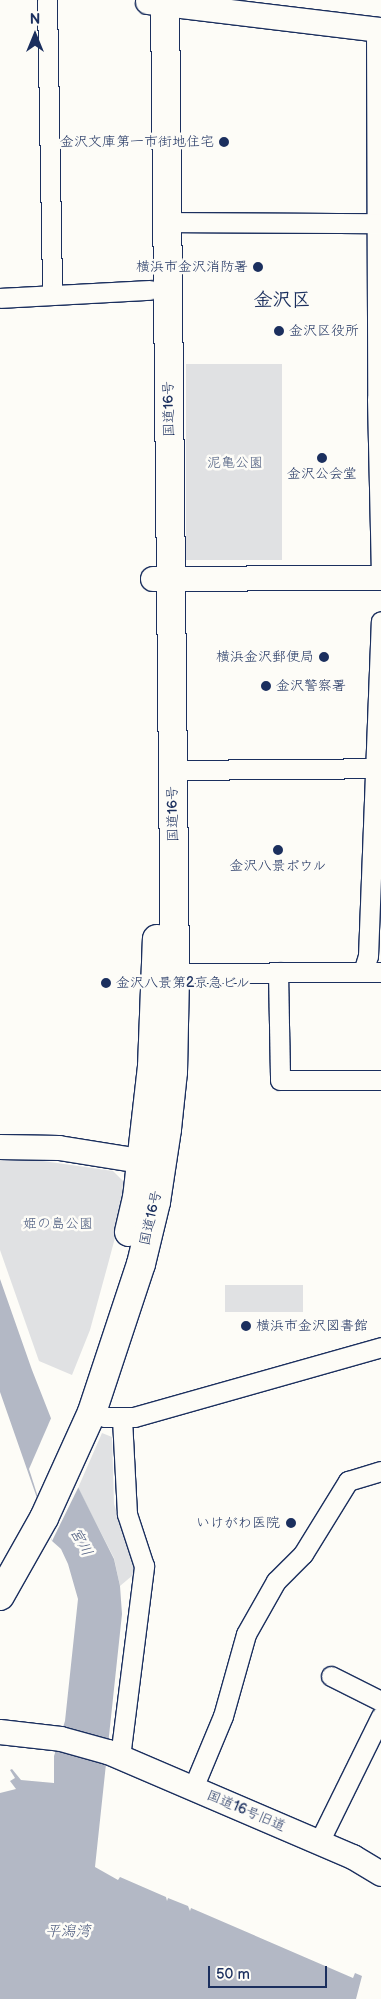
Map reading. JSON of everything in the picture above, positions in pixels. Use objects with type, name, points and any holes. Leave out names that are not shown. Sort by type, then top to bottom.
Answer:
[{"type":"highway","name":"国道16号","points":[[0,1596],[67,1450],[92,1412],[140,1264],[152,1162],[152,1068],[157,948],[167,222],[153,1]]},
{"type":"highway","name":"国道16号","points":[[67,1450],[152,1162],[173,1072],[175,973],[172,770],[150,290],[153,1]]},
{"type":"highway","name":"国道16号","points":[[0,1562],[41,1505]]},
{"type":"street","points":[[47,0],[52,295]]},
{"type":"street","points":[[153,1],[269,8],[378,30],[381,569]]},
{"type":"street","points":[[167,222],[378,223]]},
{"type":"street","points":[[0,298],[150,290]]},
{"type":"street","points":[[162,579],[381,578]]},
{"type":"street","points":[[175,973],[372,972],[368,956],[377,768],[381,620]]},
{"type":"street","points":[[172,770],[377,768]]},
{"type":"street","points":[[278,972],[280,1080],[381,1080]]},
{"type":"street","points":[[0,1146],[59,1148],[152,1162]]},
{"type":"street","points":[[92,1412],[122,1418],[381,1347]]},
{"type":"street","points":[[114,1755],[144,1566],[127,1514],[122,1418]]},
{"type":"street","points":[[193,1788],[223,1716],[246,1634],[276,1581],[303,1554],[348,1481],[381,1471]]},
{"type":"street","points":[[319,1842],[380,1702],[331,1676]]},
{"type":"street","name":"国道16号旧道","points":[[0,1732],[62,1739],[114,1755],[353,1857],[381,1874]]},
{"type":"green space","name":"泥亀公園","points":[[186,364],[282,364],[282,560],[186,560]]},
{"type":"green space","name":"姫の島公園","points":[[15,1157],[113,1171],[125,1183],[125,1200],[90,1330],[72,1375],[39,1361],[0,1250],[0,1158]]},
{"type":"green space","points":[[225,1285],[303,1285],[303,1312],[225,1312]]},
{"type":"green space","points":[[102,1433],[112,1437],[114,1504],[133,1563],[133,1575],[120,1586],[114,1558],[78,1488]]},
{"type":"water","name":"平潟湾","points":[[0,1279],[32,1370],[78,1487],[114,1559],[120,1586],[122,1614],[95,1867],[118,1880],[120,1877],[166,1897],[167,1901],[168,1898],[188,1906],[190,1911],[191,1908],[353,1978],[355,1973],[362,1976],[356,1999],[0,1999],[0,1793],[16,1789],[10,1781],[15,1778],[10,1770],[12,1769],[21,1780],[54,1783],[54,1756],[65,1721],[78,1599],[68,1564],[61,1549],[52,1541],[0,1392]]},
{"type":"pier","points":[[52,1416],[79,1486],[52,1541],[29,1469]]},
{"type":"place","name":"金沢文庫第一市街地住宅","points":[[224,142]]},
{"type":"place","name":"横浜市金沢消防署","points":[[258,267]]},
{"type":"place","name":"金沢区役所","points":[[279,331]]},
{"type":"place","name":"金沢公会堂","points":[[322,458]]},
{"type":"place","name":"横浜金沢郵便局","points":[[324,657]]},
{"type":"place","name":"金沢警察署","points":[[266,686]]},
{"type":"place","name":"金沢八景ボウル","points":[[278,850]]},
{"type":"place","name":"金沢八景第2京急ビル","points":[[106,983]]},
{"type":"place","name":"横浜市金沢図書館","points":[[246,1326]]},
{"type":"place","name":"いけがわ医院","points":[[291,1523]]},
{"type":"district","name":"金沢区","points":[[282,301]]},
{"type":"water label","name":"宮川","points":[[81,1542]]}]
